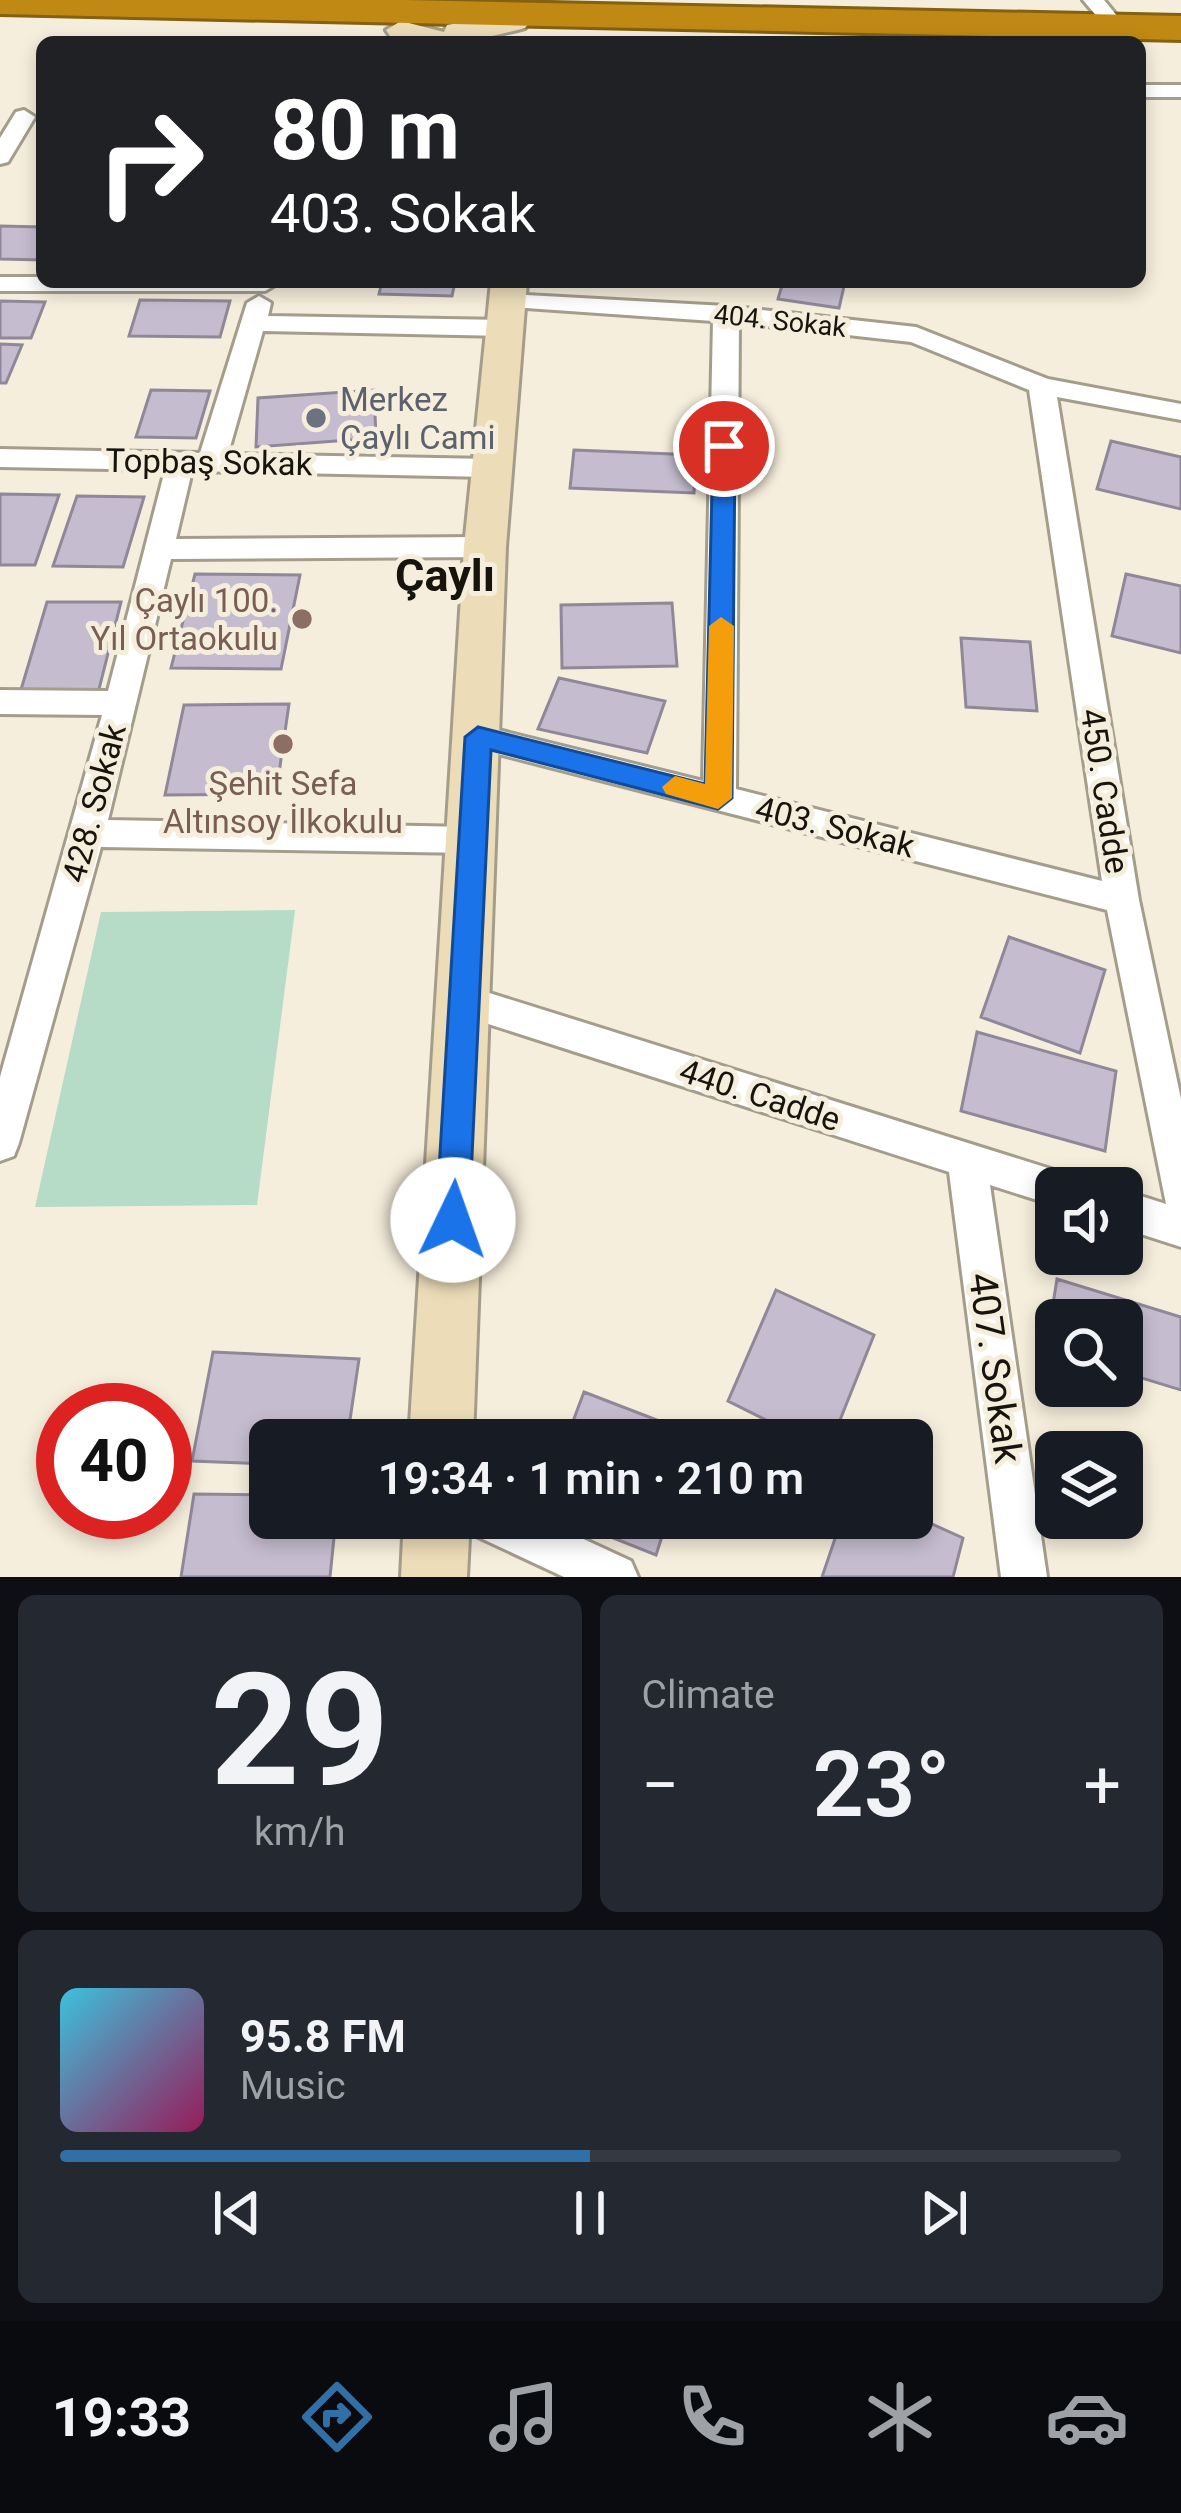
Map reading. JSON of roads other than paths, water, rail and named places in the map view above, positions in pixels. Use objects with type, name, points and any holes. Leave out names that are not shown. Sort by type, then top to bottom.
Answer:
[{"type":"highway","points":[[0,3],[458,26]]},
{"type":"highway","points":[[514,22],[753,36]]},
{"type":"highway","points":[[0,24],[401,30],[514,22],[790,27],[809,22],[1181,28]]},
{"type":"highway","points":[[1146,37],[1181,51]]},
{"type":"street","points":[[1146,91],[1181,91]]},
{"type":"street","points":[[0,157],[22,117]]},
{"type":"street","points":[[0,284],[36,284]]},
{"type":"street","name":"428. Sokak","points":[[0,1143],[88,832],[159,549],[264,288]]},
{"type":"street","points":[[443,1419],[485,547],[507,304]]},
{"type":"street","name":"404. Sokak","points":[[254,323],[507,304],[726,314],[916,335],[1042,386],[1181,412]]},
{"type":"street","points":[[718,798],[726,314]]},
{"type":"street","name":"450. Cadde","points":[[1042,386],[1122,900],[1181,1194]]},
{"type":"street","name":"Topbaş Sokak","points":[[0,458],[490,468]]},
{"type":"street","points":[[159,549],[485,547]]},
{"type":"street","points":[[0,702],[120,703]]},
{"type":"street","name":"403. Sokak","points":[[478,737],[1122,900]]},
{"type":"street","points":[[88,832],[470,840]]},
{"type":"street","name":"440. Cadde","points":[[464,1001],[1035,1181]]},
{"type":"street","name":"407. Sokak","points":[[967,1160],[1024,1577]]},
{"type":"street","points":[[1143,1216],[1181,1228]]},
{"type":"street","points":[[434,1577],[436,1539]]},
{"type":"street","points":[[533,1539],[615,1577]]},
{"type":"place","name":"Merkez Çaylı Cami","points":[[316,418]]},
{"type":"place","name":"Çaylı 100. Yıl Ortaokulu","points":[[302,619]]},
{"type":"place","name":"Şehit Sefa Altınsoy İlkokulu","points":[[283,744]]},
{"type":"district","name":"Çaylı","points":[[445,575]]}]
